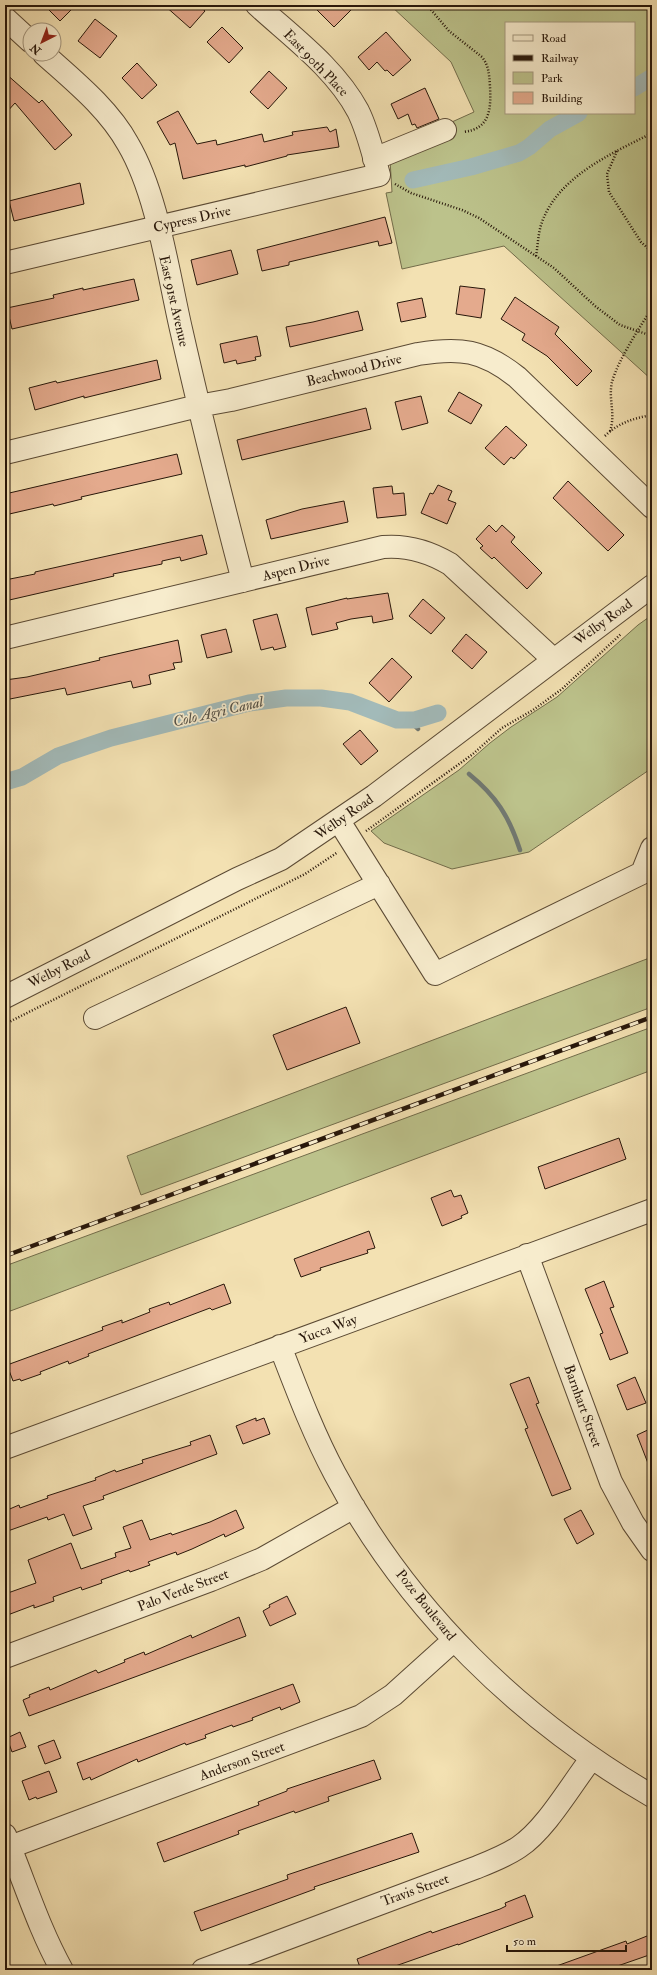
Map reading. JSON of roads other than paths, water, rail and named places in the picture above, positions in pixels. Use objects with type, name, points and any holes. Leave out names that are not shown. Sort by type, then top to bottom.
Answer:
[{"type":"street","name":"East 90th Place","points":[[257,5],[341,84],[361,118],[376,167]]},
{"type":"street","points":[[5,18],[22,34]]},
{"type":"street","name":"East 91st Avenue","points":[[52,62],[105,112],[118,127],[137,161],[158,226],[198,406],[243,581]]},
{"type":"street","name":"Cypress Drive","points":[[5,263],[158,226],[376,167],[445,130]]},
{"type":"street","name":"Beachwood Drive","points":[[5,453],[418,354],[436,351],[468,351],[480,354],[504,367],[652,507]]},
{"type":"street","name":"Aspen Drive","points":[[5,638],[383,547],[407,548],[430,553],[450,564],[553,659]]},
{"type":"street","name":"Welby Road","points":[[5,997],[230,882],[281,859],[339,821],[652,586]]},
{"type":"street","points":[[339,821],[435,974],[642,874],[652,848]]},
{"type":"street","points":[[95,1018],[379,884]]},
{"type":"street","name":"Yucca Way","points":[[5,1448],[652,1210]]},
{"type":"street","name":"Barnhart Street","points":[[528,1255],[611,1482],[633,1523],[652,1550]]},
{"type":"street","name":"Poze Boulevard","points":[[280,1346],[309,1421],[335,1474],[354,1507],[406,1582],[454,1640],[504,1691],[546,1726],[591,1759],[652,1796]]},
{"type":"street","name":"Palo Verde Street","points":[[5,1657],[204,1583],[262,1559],[354,1507]]},
{"type":"street","name":"Anderson Street","points":[[8,1841],[361,1716],[393,1695],[454,1640]]},
{"type":"street","name":"Travis Street","points":[[203,1970],[475,1868],[510,1853],[529,1839],[546,1820],[591,1759]]},
{"type":"street","points":[[8,1841],[33,1908],[51,1950],[62,1970]]},
{"type":"waterway","points":[[635,87],[652,77]]},
{"type":"waterway","points":[[413,180],[471,167],[519,153],[529,147],[550,129],[577,114]]},
{"type":"waterway","name":"Colo Agri Canal","points":[[5,782],[22,777],[58,756],[111,738],[249,703],[286,698],[321,698],[350,702],[397,720],[415,720],[438,713]]},
{"type":"waterway","points":[[409,720],[418,729]]},
{"type":"waterway","points":[[469,774],[487,790],[494,799],[506,817],[520,850]]},
{"type":"railway","points":[[5,1256],[652,1017]]}]
